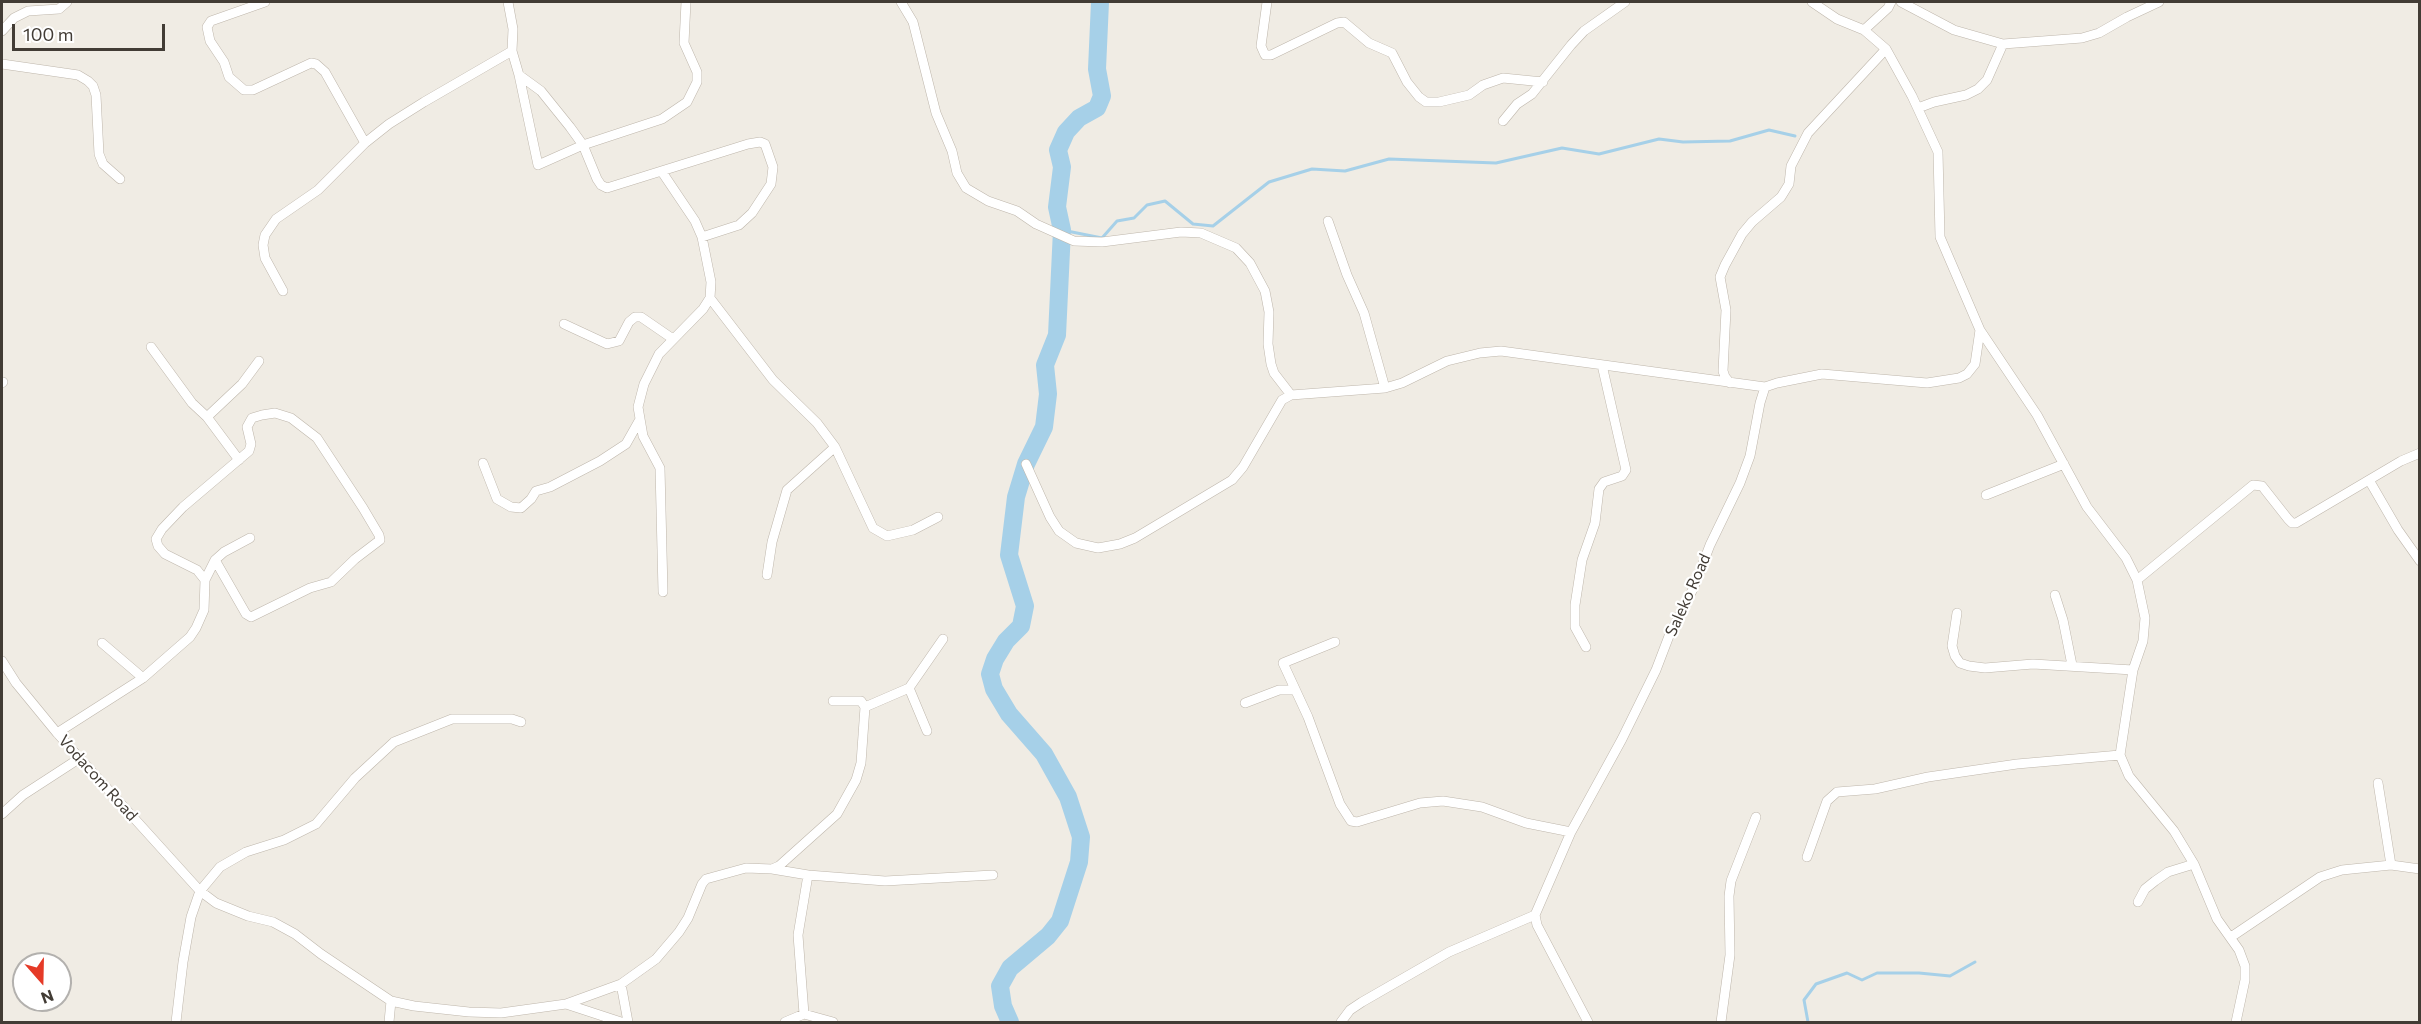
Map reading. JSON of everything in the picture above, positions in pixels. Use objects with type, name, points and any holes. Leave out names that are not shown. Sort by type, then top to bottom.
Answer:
[{"type":"street","points":[[2,31],[14,18],[28,11],[59,9],[67,2]]},
{"type":"street","points":[[266,2],[211,21],[207,27],[210,41],[224,62],[229,77],[244,90],[253,90],[311,63],[316,64],[325,72],[365,143]]},
{"type":"street","points":[[508,2],[513,29],[512,51],[538,165],[583,145],[662,119],[687,102],[697,82],[697,72],[684,43],[686,2]]},
{"type":"street","points":[[901,2],[913,22],[936,113],[962,183],[978,196],[1017,211],[1074,242],[1102,242],[1181,232],[1201,233],[1236,248],[1250,262],[1265,291],[1269,312],[1268,344],[1271,364],[1274,373],[1291,395]]},
{"type":"street","points":[[1267,2],[1262,37],[1265,55],[1271,55],[1337,23],[1344,22],[1369,43],[1392,53],[1407,82],[1426,102],[1439,102],[1469,95],[1503,78],[1543,82]]},
{"type":"street","points":[[1503,121],[1512,109],[1532,94],[1543,82],[1584,31],[1625,2]]},
{"type":"street","points":[[1812,2],[1837,19],[1864,30],[1886,49],[1918,108],[1938,152],[1940,237],[1980,330],[2037,415],[2086,507],[2126,558],[2137,580],[2145,618],[2143,641],[2133,670],[2120,755],[2129,776],[2174,831],[2194,864],[2217,919],[2231,937],[2245,966],[2245,980],[2236,1023]]},
{"type":"street","points":[[1864,30],[1888,8],[1891,2]]},
{"type":"street","points":[[1901,2],[1953,30],[2003,45],[2082,38],[2099,33],[2159,2]]},
{"type":"street","points":[[1918,108],[1966,95],[1978,89],[1987,81],[2003,45]]},
{"type":"street","points":[[1730,383],[1723,371],[1726,310],[1719,278],[1725,265],[1742,234],[1752,222],[1781,197],[1789,184],[1791,166],[1808,133],[1886,49]]},
{"type":"street","points":[[283,291],[265,258],[262,245],[276,219],[318,190],[365,143],[424,102],[512,51]]},
{"type":"street","points":[[2,63],[78,75],[88,81],[93,86],[96,96],[99,154],[103,164],[120,179]]},
{"type":"street","points":[[519,75],[532,83],[547,98],[583,145],[597,179],[607,188],[748,144],[760,142],[765,144],[773,167],[771,184],[752,213],[739,225],[702,237]]},
{"type":"street","points":[[662,172],[695,221],[702,237],[711,282],[710,298],[703,309],[659,354],[644,384],[638,407],[643,436],[660,468],[663,592]]},
{"type":"street","points":[[1328,221],[1338,254],[1364,313],[1385,388]]},
{"type":"street","points":[[710,298],[773,380],[818,423],[835,447],[873,528],[887,536],[913,530],[938,518]]},
{"type":"street","points":[[564,324],[607,344],[619,341],[629,322],[635,317],[641,317],[673,339]]},
{"type":"street","points":[[1026,464],[1050,517],[1059,531],[1076,543],[1098,548],[1110,547],[1152,530],[1232,480],[1243,467],[1282,400],[1291,395],[1385,388],[1409,380],[1447,361],[1480,353],[1501,351],[1765,387],[1822,374],[1927,383],[1959,378],[1967,374],[1975,364],[1980,330]]},
{"type":"street","points":[[151,347],[192,403],[207,417],[239,460]]},
{"type":"street","points":[[207,417],[242,384],[259,362]]},
{"type":"street","points":[[1586,647],[1575,627],[1575,605],[1582,560],[1595,523],[1599,489],[1609,479],[1626,473],[1602,365]]},
{"type":"street","name":"Saleko Road","points":[[1535,915],[1571,832],[1646,689],[1740,483],[1750,456],[1765,387]]},
{"type":"street","points":[[205,580],[197,570],[165,554],[158,546],[156,539],[162,529],[183,507],[251,448],[247,427],[252,418],[275,413],[291,418],[317,438],[331,457],[380,540],[330,582],[310,588],[251,617],[246,614],[215,560]]},
{"type":"street","points":[[483,463],[497,499],[511,507],[521,508],[537,491],[550,487],[626,444],[639,421]]},
{"type":"street","points":[[767,575],[772,542],[787,490],[835,447]]},
{"type":"street","points":[[2137,580],[2253,485],[2262,486],[2288,519],[2296,523],[2420,453]]},
{"type":"street","points":[[1986,495],[2064,464]]},
{"type":"street","points":[[2369,480],[2398,530],[2420,561]]},
{"type":"street","points":[[57,733],[143,678],[190,637],[204,610],[205,580],[215,560],[224,552],[250,538]]},
{"type":"street","points":[[2055,595],[2063,620],[2072,665]]},
{"type":"street","points":[[1958,613],[1952,646],[1960,663],[1984,668],[2033,664],[2133,670]]},
{"type":"street","points":[[866,707],[909,688],[943,639]]},
{"type":"street","points":[[1335,642],[1283,663],[1308,717],[1340,804],[1351,821],[1365,820],[1420,803],[1443,801],[1482,807],[1526,823],[1571,832]]},
{"type":"street","points":[[102,643],[143,678]]},
{"type":"street","name":"Vodacom Road","points":[[2,661],[57,733],[200,891],[216,903],[248,916],[273,922],[295,934],[392,1001]]},
{"type":"street","points":[[909,688],[927,731]]},
{"type":"street","points":[[1245,703],[1279,690],[1294,690]]},
{"type":"street","points":[[772,868],[780,866],[825,827],[837,814],[856,780],[861,763],[866,707],[861,701],[833,701]]},
{"type":"street","points":[[176,1023],[191,917],[200,891],[220,867],[246,852],[284,840],[316,824],[355,778],[394,742],[452,719],[512,718],[521,722]]},
{"type":"street","points":[[1807,857],[1827,801],[1837,792],[1875,789],[1928,777],[2017,764],[2120,755]]},
{"type":"street","points":[[2,814],[23,795],[80,758]]},
{"type":"street","points":[[2378,783],[2391,865]]},
{"type":"street","points":[[1720,1023],[1730,955],[1731,881],[1756,817]]},
{"type":"street","points":[[2139,902],[2145,889],[2155,880],[2168,872],[2194,864]]},
{"type":"street","points":[[2231,937],[2320,877],[2342,870],[2391,865],[2420,869]]},
{"type":"street","points":[[389,1023],[392,1001],[425,1007],[501,1013],[566,1004],[621,984],[656,959],[679,932],[706,879],[747,868],[772,868],[808,875],[885,881],[993,875]]},
{"type":"street","points":[[804,1014],[798,936],[808,875]]},
{"type":"street","points":[[1346,1020],[1350,1010],[1362,1002],[1449,952],[1535,915],[1537,925],[1588,1023]]},
{"type":"street","points":[[621,984],[628,1023]]},
{"type":"street","points":[[566,1004],[621,1023]]},
{"type":"street","points":[[589,1012],[597,1023]]},
{"type":"street","points":[[785,1023],[804,1014],[833,1023]]},
{"type":"waterway","points":[[1010,1022],[1003,1006],[1000,986],[1010,968],[1048,936],[1060,921],[1079,862],[1081,837],[1068,797],[1044,754],[1009,714],[994,689],[990,674],[995,659],[1006,641],[1021,626],[1025,606],[1009,555],[1016,497],[1026,464],[1044,427],[1048,394],[1045,365],[1057,335],[1062,230],[1057,207],[1062,167],[1058,150],[1066,132],[1079,118],[1097,108],[1102,96],[1097,69],[1100,2]]},
{"type":"waterway","points":[[1062,230],[1102,238],[1117,221],[1134,218],[1147,205],[1165,201],[1193,224],[1213,226],[1269,182],[1312,169],[1345,171],[1389,159],[1496,163],[1562,148],[1599,154],[1659,139],[1683,142],[1730,141],[1769,130],[1795,136]]},
{"type":"waterway","points":[[1808,1022],[1804,1000],[1816,984],[1847,973],[1862,980],[1877,973],[1950,976],[1975,962]]}]
